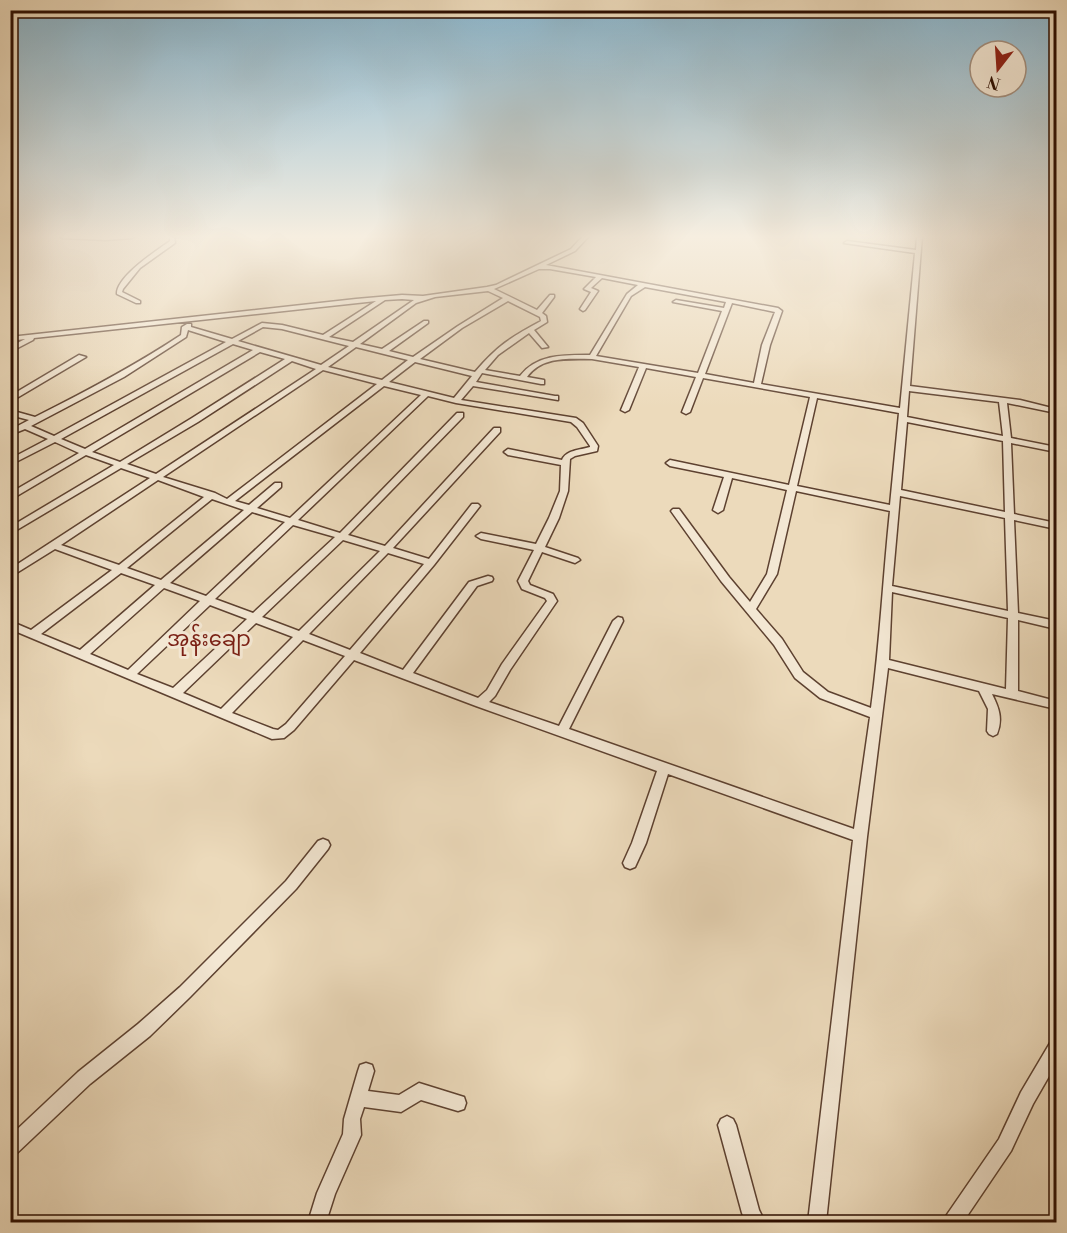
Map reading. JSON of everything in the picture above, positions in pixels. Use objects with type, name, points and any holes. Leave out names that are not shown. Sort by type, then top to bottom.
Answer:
[{"type":"street","points":[[120,294],[138,302]]},
{"type":"street","points":[[10,339],[384,298],[421,298],[442,294]]},
{"type":"street","points":[[456,400],[507,343],[544,322],[543,316],[498,294]]},
{"type":"street","points":[[583,309],[593,294]]},
{"type":"street","points":[[592,357],[631,294]]},
{"type":"street","points":[[679,294],[675,305],[726,310]]},
{"type":"street","points":[[690,294],[763,305],[779,311],[766,345],[757,385]]},
{"type":"street","points":[[818,1222],[860,837],[883,663],[887,588],[915,294]]},
{"type":"street","points":[[537,313],[552,296]]},
{"type":"street","points":[[324,337],[384,298]]},
{"type":"street","points":[[10,574],[322,368],[421,298]]},
{"type":"street","points":[[228,502],[413,360],[507,298]]},
{"type":"street","points":[[686,412],[730,300]]},
{"type":"street","points":[[185,327],[200,318]]},
{"type":"street","points":[[383,352],[426,322]]},
{"type":"street","points":[[10,463],[262,325],[269,324],[413,360],[541,382]]},
{"type":"street","points":[[185,327],[230,342],[382,384],[456,400],[573,420],[580,425],[594,449],[572,454],[566,458],[564,491],[523,581],[526,587],[549,596],[552,601],[506,667],[491,693],[480,703]]},
{"type":"street","points":[[10,433],[89,394],[158,353],[184,336],[185,327]]},
{"type":"street","points":[[531,330],[544,347]]},
{"type":"street","points":[[10,350],[36,336]]},
{"type":"street","points":[[10,497],[258,350]]},
{"type":"street","points":[[10,400],[82,357]]},
{"type":"street","points":[[522,379],[536,362],[557,358],[592,357],[814,395],[1056,449]]},
{"type":"street","points":[[10,531],[290,358]]},
{"type":"street","points":[[625,410],[644,366]]},
{"type":"street","points":[[471,382],[555,398]]},
{"type":"street","points":[[905,388],[1003,400],[1056,411]]},
{"type":"street","points":[[130,674],[426,394]]},
{"type":"street","points":[[750,610],[772,574],[814,395]]},
{"type":"street","points":[[1003,400],[1007,439],[1013,617],[1012,693]]},
{"type":"street","points":[[10,412],[36,420]]},
{"type":"street","points":[[174,694],[343,535],[460,415]]},
{"type":"street","points":[[25,426],[87,453],[228,502],[431,562]]},
{"type":"street","points":[[223,714],[429,506],[497,430]]},
{"type":"street","points":[[508,452],[565,463]]},
{"type":"street","points":[[670,463],[895,509]]},
{"type":"street","points":[[718,510],[729,475]]},
{"type":"street","points":[[81,655],[278,485]]},
{"type":"street","points":[[896,492],[1056,526]]},
{"type":"street","points":[[33,634],[120,569],[212,495]]},
{"type":"street","points":[[10,625],[223,714],[280,735],[290,728],[476,506]]},
{"type":"street","points":[[676,511],[725,579],[778,642],[799,675],[824,695],[876,715]]},
{"type":"street","points":[[481,536],[539,548],[575,560]]},
{"type":"street","points":[[53,545],[207,600],[350,656],[860,837]]},
{"type":"street","points":[[405,675],[473,584],[488,579]]},
{"type":"street","points":[[887,588],[1056,625]]},
{"type":"street","points":[[562,731],[618,621]]},
{"type":"street","points":[[883,663],[1056,705]]},
{"type":"street","points":[[982,687],[994,709],[993,731]]},
{"type":"street","points":[[630,863],[664,768]]},
{"type":"street","points":[[10,1148],[84,1078],[144,1030],[185,992],[291,885],[323,845]]},
{"type":"street","points":[[952,1222],[1005,1145],[1056,1049]]},
{"type":"street","points":[[317,1222],[326,1193],[352,1135],[352,1119],[366,1071]]},
{"type":"street","points":[[358,1098],[401,1104],[419,1091],[458,1103]]},
{"type":"street","points":[[727,1125],[751,1213],[756,1222]]},
{"type":"district","name":"အုန်းချော","points":[[209,640]]}]
